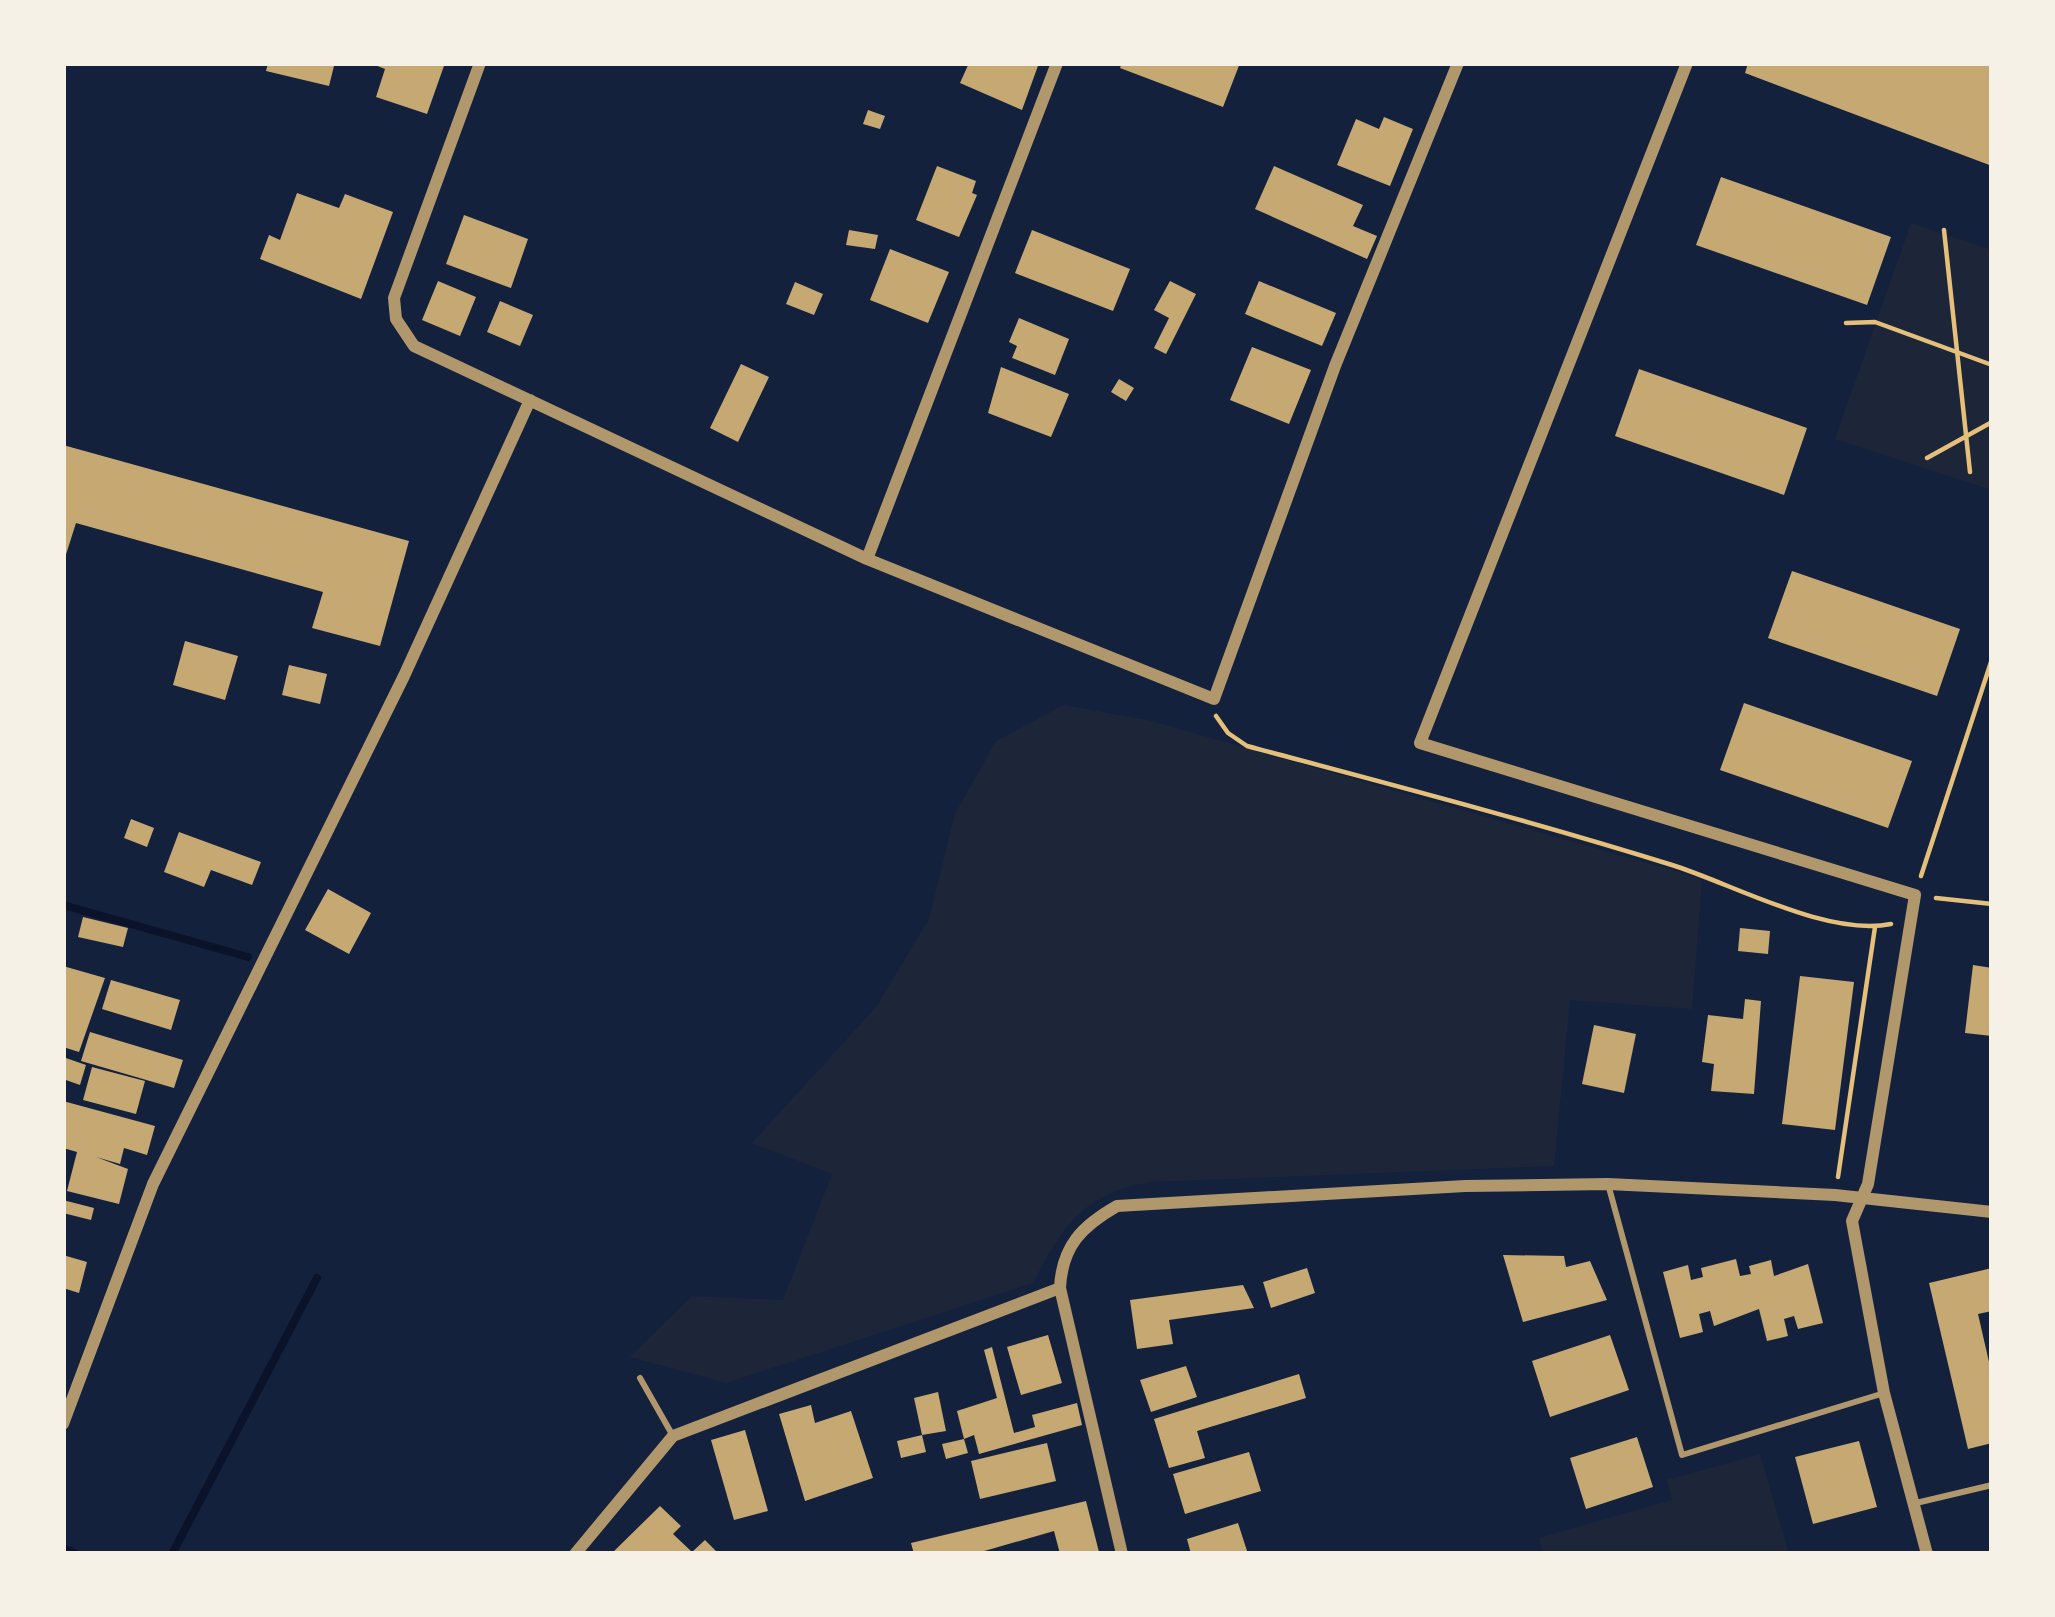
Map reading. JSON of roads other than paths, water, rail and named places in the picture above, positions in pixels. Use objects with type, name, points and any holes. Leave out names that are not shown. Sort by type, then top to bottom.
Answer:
[{"type":"street","points":[[480,63],[394,298],[402,333],[415,346],[867,559],[1214,699],[1335,366],[1458,63]]},
{"type":"street","points":[[867,559],[1057,63]]},
{"type":"street","points":[[1687,63],[1420,743],[1915,895],[1868,1184],[1852,1221],[1884,1393],[1927,1554]]},
{"type":"street","points":[[63,1424],[153,1184],[404,676],[530,400]]},
{"type":"street","points":[[1122,1554],[1060,1288],[1064,1255],[1074,1240],[1090,1221],[1117,1206],[1465,1186],[1608,1184],[1835,1195],[1992,1212]]},
{"type":"street","points":[[575,1554],[673,1436],[1060,1288]]},
{"type":"lane","points":[[1608,1184],[1682,1455],[1884,1393]]},
{"type":"lane","points":[[640,1378],[673,1436]]},
{"type":"lane","points":[[1913,1504],[1992,1486]]},
{"type":"waterway","points":[[63,905],[248,957]]},
{"type":"waterway","points":[[172,1554],[317,1278]]},
{"type":"waterway","points":[[63,1548],[76,1554]]}]
